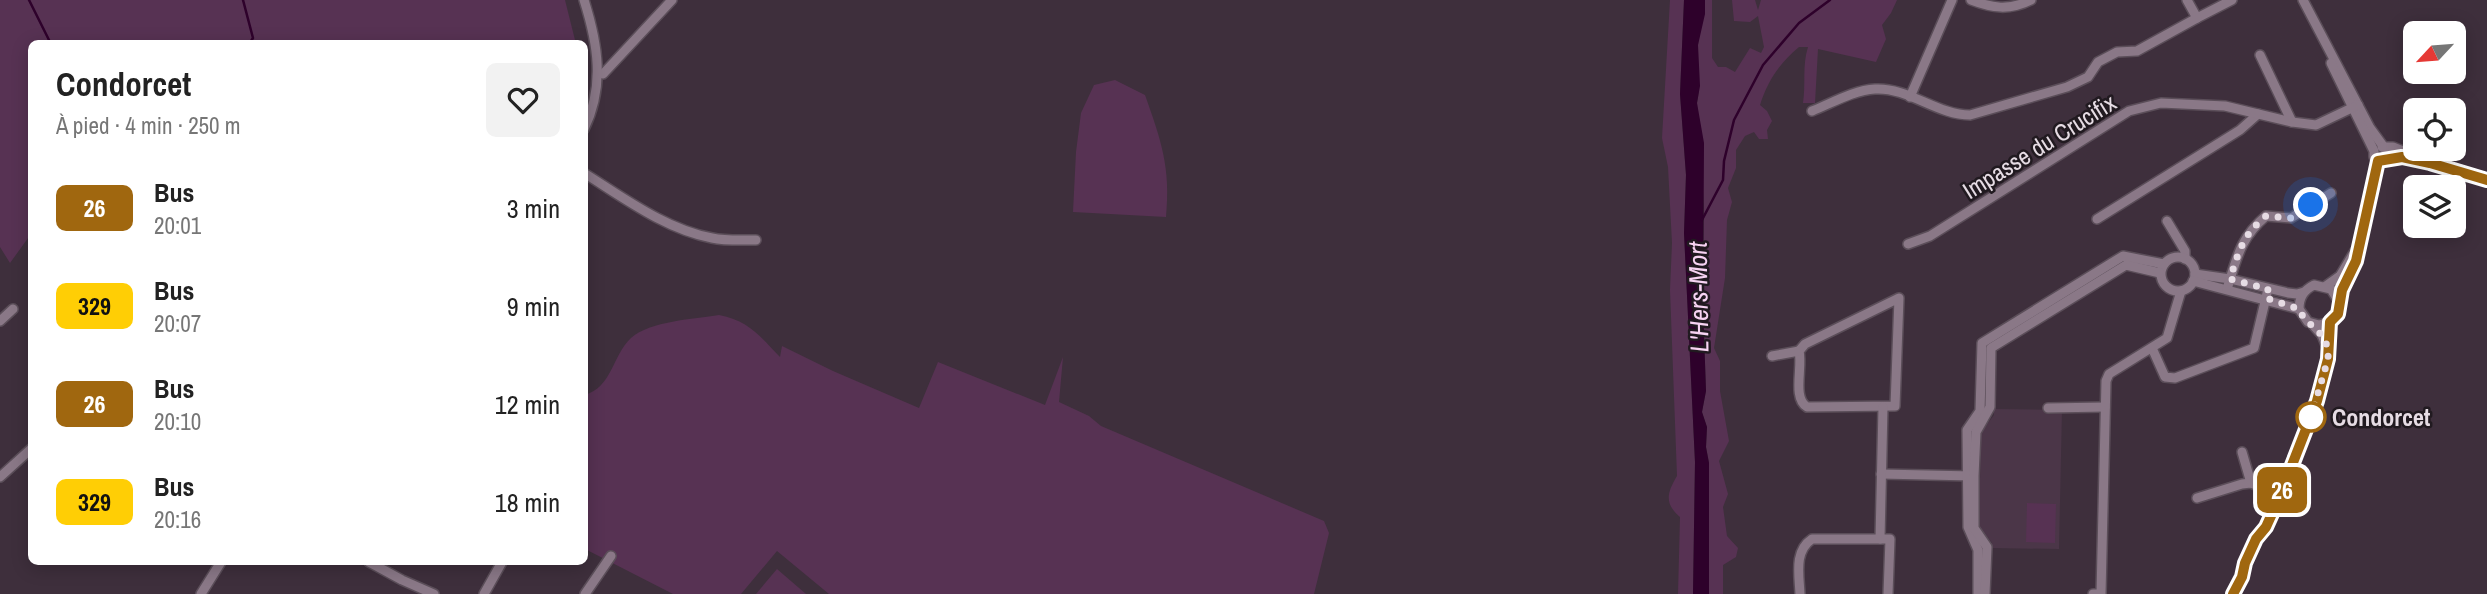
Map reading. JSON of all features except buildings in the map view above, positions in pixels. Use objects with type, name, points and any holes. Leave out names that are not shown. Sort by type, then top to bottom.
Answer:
[{"type":"street","points":[[584,0],[598,60],[597,92],[588,121]]},
{"type":"street","points":[[603,75],[672,0]]},
{"type":"street","points":[[1910,97],[1952,0]]},
{"type":"street","points":[[1971,0],[1993,8],[2018,6],[2031,0]]},
{"type":"street","points":[[2187,0],[2197,18]]},
{"type":"street","points":[[2303,0],[2378,149]]},
{"type":"street","points":[[1812,111],[1859,92],[1888,89],[1955,115],[1970,115],[2067,87],[2088,77],[2098,62],[2117,52],[2137,51],[2230,1]]},
{"type":"street","points":[[2260,55],[2292,122]]},
{"type":"street","points":[[588,110],[597,92]]},
{"type":"street","name":"Impasse du Crucifix","points":[[1908,244],[1930,236],[2129,111],[2161,103],[2225,106],[2316,125],[2355,107]]},
{"type":"street","points":[[2097,219],[2240,130],[2259,114]]},
{"type":"street","points":[[2378,149],[2393,147],[2430,163]]},
{"type":"street","points":[[2378,149],[2374,157],[2382,160],[2402,157],[2487,180]]},
{"type":"street","points":[[2313,325],[2330,322],[2338,314],[2342,290],[2356,261],[2382,160]]},
{"type":"street","points":[[588,175],[634,204],[688,232],[714,239],[756,240]]},
{"type":"street","points":[[2229,284],[2239,248],[2250,229],[2266,216],[2291,218],[2331,192]]},
{"type":"street","points":[[2167,221],[2185,251],[2185,259]]},
{"type":"street","points":[[2326,286],[2340,276],[2358,246]]},
{"type":"street","points":[[1985,594],[1987,547],[1974,528],[1967,430],[1980,411],[1982,343],[2123,256],[2162,268]]},
{"type":"street","points":[[2092,594],[2101,594],[2106,382],[2109,374],[2166,338],[2181,291],[2194,278],[2193,266],[2185,259],[2173,258],[2162,268]]},
{"type":"street","points":[[2162,268],[2164,285],[2174,291],[2181,291]]},
{"type":"street","points":[[2194,278],[2267,293],[2297,295],[2314,285],[2326,286],[2335,293],[2340,303]]},
{"type":"street","points":[[2304,292],[2299,309],[2304,318],[2322,335],[2329,352]]},
{"type":"street","points":[[2267,293],[2299,309]]},
{"type":"street","points":[[2152,348],[2165,377],[2175,378],[2254,348],[2267,293]]},
{"type":"street","points":[[1772,356],[1799,351],[1805,344],[1899,298],[1895,406],[1802,405],[1799,351]]},
{"type":"street","points":[[0,321],[13,309]]},
{"type":"street","points":[[2233,594],[2256,539],[2266,527],[2280,496],[2317,401],[2329,352],[2330,322]]},
{"type":"street","points":[[1880,539],[1883,407]]},
{"type":"street","points":[[2048,408],[2105,407]]},
{"type":"street","points":[[0,477],[28,452]]},
{"type":"street","points":[[2242,452],[2251,484]]},
{"type":"street","points":[[1881,474],[1971,476]]},
{"type":"street","points":[[1971,476],[1968,527],[1978,550],[1978,594]]},
{"type":"street","points":[[2197,498],[2242,484],[2251,484],[2280,496]]},
{"type":"street","points":[[1800,594],[1799,554],[1812,539],[1890,539],[1888,594]]},
{"type":"street","points":[[585,594],[611,556]]},
{"type":"street","points":[[201,594],[219,565]]},
{"type":"street","points":[[374,565],[434,594]]},
{"type":"street","points":[[483,593],[500,565]]},
{"type":"shaded area","points":[[0,0],[565,0],[575,40],[28,40],[28,238],[10,263],[0,247]]},
{"type":"shaded area","points":[[1670,0],[1684,0],[1680,94],[1686,175],[1684,233],[1695,462],[1693,594],[1678,594],[1680,517],[1669,502],[1671,488],[1677,476],[1670,290],[1672,243],[1668,167],[1662,138]]},
{"type":"shaded area","points":[[1705,0],[1712,0],[1712,58],[1718,67],[1726,67],[1735,72],[1750,48],[1761,53],[1764,47],[1758,16],[1750,22],[1734,21],[1732,0],[1755,0],[1758,10],[1761,0],[1897,0],[1882,25],[1886,39],[1876,62],[1818,49],[1815,103],[1803,103],[1808,47],[1799,47],[1792,53],[1771,80],[1760,105],[1772,121],[1767,130],[1768,139],[1759,139],[1754,132],[1745,136],[1736,150],[1736,168],[1728,188],[1732,202],[1727,220],[1725,278],[1714,348],[1720,361],[1720,391],[1729,441],[1719,461],[1728,494],[1723,507],[1727,536],[1738,548],[1736,557],[1723,565],[1723,594],[1709,594],[1709,463],[1706,447],[1707,427],[1702,412],[1706,391],[1704,206],[1697,103],[1698,45]]},
{"type":"shaded area","points":[[1115,80],[1145,95],[1156,126],[1166,169],[1166,217],[1073,212],[1081,113],[1094,85]]},
{"type":"shaded area","points":[[719,315],[738,321],[760,336],[780,357],[782,346],[919,408],[938,362],[1045,405],[1063,357],[1059,402],[1089,416],[1101,426],[1324,521],[1329,533],[1314,594],[829,594],[777,551],[741,594],[673,594],[588,551],[588,393],[606,379],[631,338],[649,328]]},
{"type":"shaded area","points":[[1994,409],[2062,410],[2059,549],[1992,548],[1992,543],[1979,526],[1981,432],[1994,415]]},
{"type":"shaded area","points":[[2027,503],[2056,504],[2055,543],[2026,542]]},
{"type":"shaded area","points":[[777,569],[806,594],[756,594]]},
{"type":"water","name":"L'Hers-Mort","points":[[1684,0],[1705,0],[1705,14],[1698,45],[1700,86],[1697,103],[1704,143],[1703,307],[1706,391],[1702,412],[1707,427],[1706,447],[1709,463],[1709,594],[1693,594],[1695,462],[1684,233],[1686,175],[1680,94]]},
{"type":"waterway","points":[[29,0],[49,40]]},
{"type":"waterway","points":[[243,0],[252,40]]},
{"type":"waterway","points":[[1702,220],[1723,180],[1724,161],[1734,120],[1763,65],[1799,23],[1830,0]]},
{"type":"bus line","name":"26","points":[[2233,594],[2256,539],[2266,527],[2280,496],[2317,401],[2328,359],[2330,322],[2338,314],[2342,290],[2356,261],[2378,161],[2402,157],[2487,180]]},
{"type":"place","name":"Condorcet","points":[[2311,417]]},
{"type":"route","points":[[2311,205],[2291,218],[2266,216],[2250,229],[2239,248],[2230,279],[2268,289],[2266,298],[2299,309],[2304,318],[2322,335],[2329,352],[2311,417]]}]
